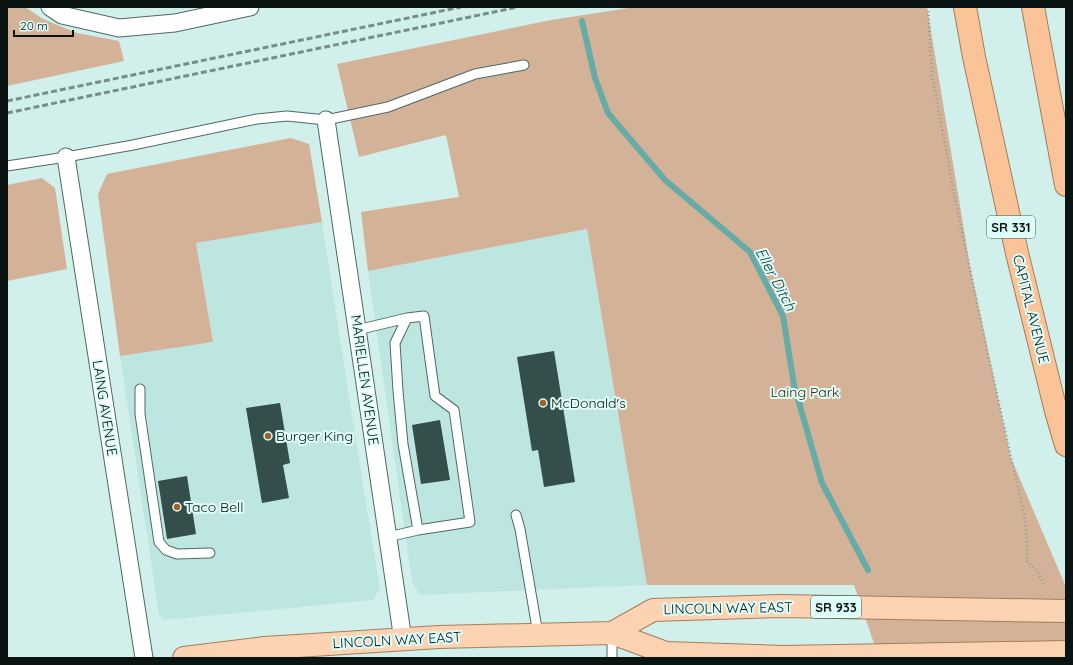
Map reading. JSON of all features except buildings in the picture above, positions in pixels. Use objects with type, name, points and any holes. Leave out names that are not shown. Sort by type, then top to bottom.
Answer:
[{"type":"highway","name":"CAPITAL AVENUE","points":[[965,7],[974,57],[1017,253],[1066,446]]},
{"type":"highway","points":[[1033,7],[1066,184]]},
{"type":"main road","name":"LINCOLN WAY EAST","points":[[612,633],[653,610],[780,606],[1066,611]]},
{"type":"main road","name":"LINCOLN WAY EAST","points":[[184,658],[265,648],[439,637],[612,633],[666,653],[783,657],[1066,652]]},
{"type":"street","points":[[50,7],[62,15],[119,28],[175,23],[250,7]]},
{"type":"street","name":"MARIELLEN AVENUE","points":[[326,120],[403,640]]},
{"type":"street","name":"LAING AVENUE","points":[[66,157],[144,658]]},
{"type":"lane","points":[[7,166],[132,145],[257,119],[287,116],[326,120],[388,107],[475,74],[524,65]]},
{"type":"lane","points":[[357,330],[407,318],[424,316],[435,396],[454,410],[470,522],[418,530],[388,537]]},
{"type":"lane","points":[[407,318],[395,344],[403,444],[418,530]]},
{"type":"lane","points":[[140,389],[140,414],[159,542],[166,550],[177,554],[210,553]]},
{"type":"lane","points":[[516,515],[520,529],[538,634]]},
{"type":"lane","points":[[612,633],[612,658]]},
{"type":"path","points":[[928,7],[932,75],[986,345],[1025,519],[1027,562],[1037,571],[1044,584]]},
{"type":"shaded area","points":[[322,222],[380,589],[373,600],[164,620],[159,614],[120,356],[213,342],[196,243]]},
{"type":"shaded area","points":[[587,229],[647,585],[420,595],[412,582],[368,271]]},
{"type":"green space","points":[[7,7],[25,7],[43,19],[77,33],[119,41],[124,61],[7,86]]},
{"type":"green space","name":"Laing Park","points":[[635,7],[927,7],[970,266],[1011,458],[1066,587],[1066,658],[879,658],[854,585],[647,585],[587,229],[368,271],[361,212],[459,197],[446,135],[359,157],[337,64],[551,20]]},
{"type":"green space","points":[[291,138],[309,144],[322,222],[196,243],[213,342],[120,356],[98,194],[107,174]]},
{"type":"green space","points":[[42,178],[55,188],[67,269],[7,281],[7,185]]},
{"type":"waterway","name":"Eller Ditch","points":[[582,21],[595,78],[608,113],[665,180],[750,252],[783,316],[794,385],[822,483],[868,570]]},
{"type":"railway","points":[[7,101],[461,7]]},
{"type":"railway","points":[[7,113],[518,7]]},
{"type":"place","name":"McDonald's","points":[[543,403]]},
{"type":"place","name":"Burger King","points":[[268,436]]},
{"type":"place","name":"Taco Bell","points":[[177,507]]}]
